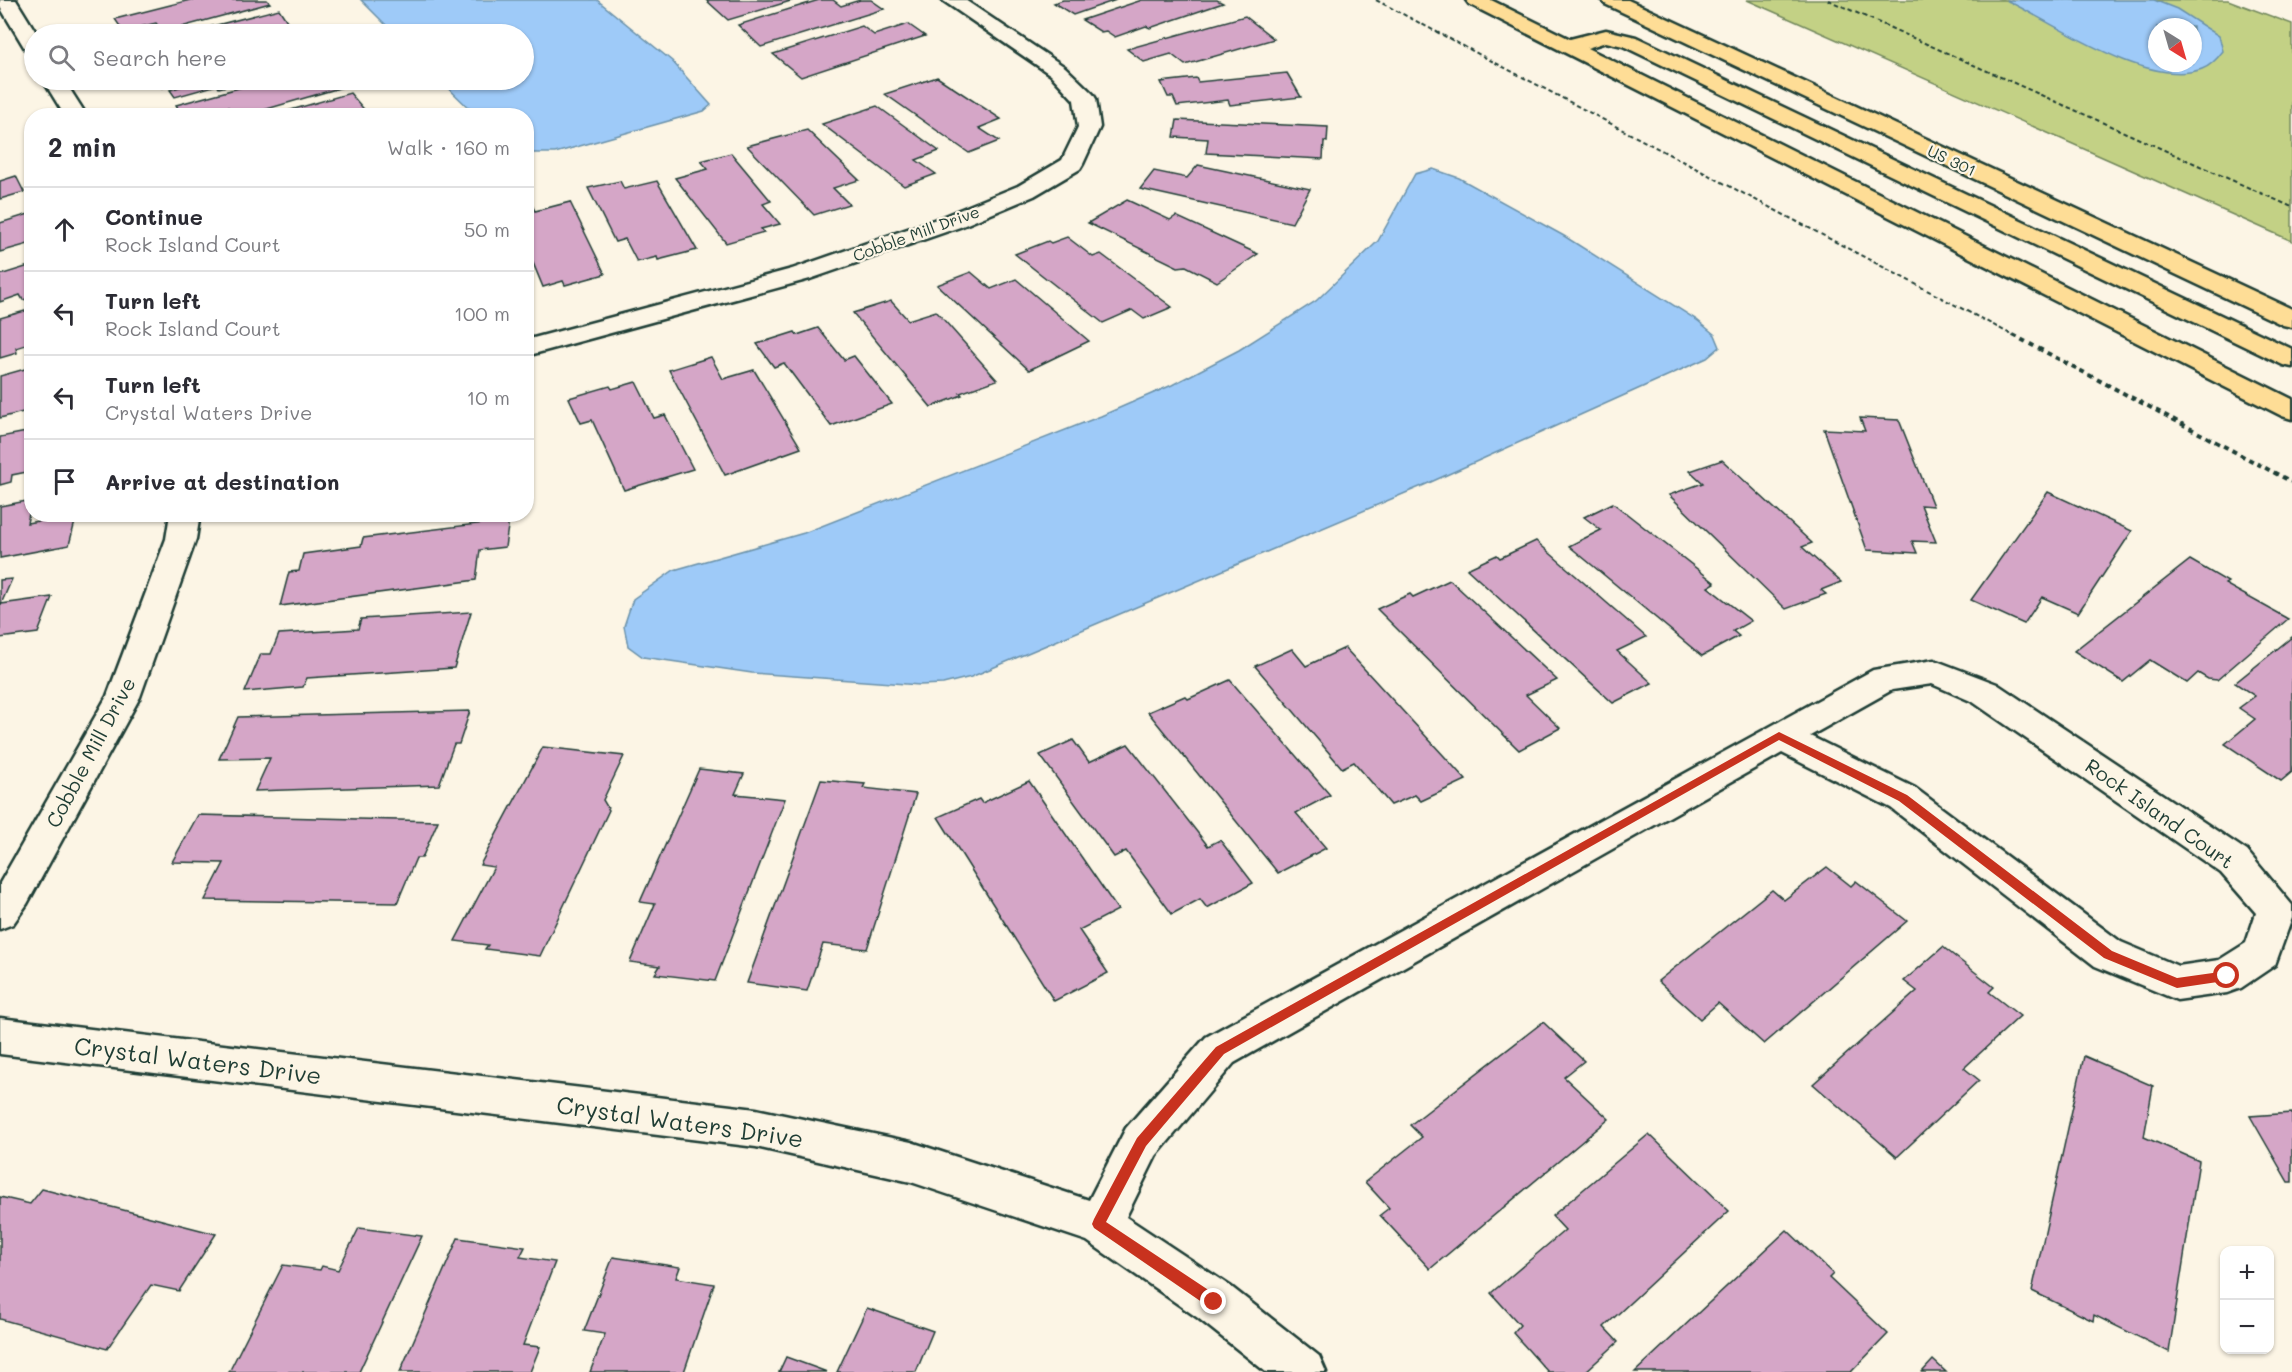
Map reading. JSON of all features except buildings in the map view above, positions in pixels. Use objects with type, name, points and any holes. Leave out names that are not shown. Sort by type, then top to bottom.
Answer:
[{"type":"main road","points":[[1476,0],[2292,410]]},
{"type":"main road","name":"US 301","points":[[1612,0],[2292,319]]},
{"type":"main road","points":[[1569,46],[1606,36],[1629,42],[2292,358]]},
{"type":"street","points":[[6,0],[24,30]]},
{"type":"street","name":"Cobble Mill Drive","points":[[534,346],[801,274],[951,222],[1026,191],[1072,164],[1089,127],[1085,99],[1058,71],[952,0]]},
{"type":"street","points":[[60,90],[71,108]]},
{"type":"street","name":"Cobble Mill Drive","points":[[0,913],[14,893],[123,697],[181,539],[184,522]]},
{"type":"street","name":"Rock Island Court","points":[[1098,1224],[1141,1142],[1220,1050],[1779,736],[1885,679],[1934,672],[1985,693],[2234,862],[2276,910],[2262,953],[2227,976],[2177,983],[2108,954],[1903,798],[1779,736]]},
{"type":"street","name":"Crystal Waters Drive","points":[[0,1036],[756,1128],[911,1162],[1098,1224],[1214,1302],[1303,1372]]},
{"type":"path","points":[[1376,0],[2292,482]]},
{"type":"path","points":[[1828,0],[2292,207]]},
{"type":"green space","points":[[1747,0],[2228,0],[2292,24],[2292,241]]},
{"type":"water","points":[[361,0],[597,0],[672,61],[711,105],[704,111],[555,153],[534,153],[534,108],[469,108],[450,90],[534,90],[534,24],[385,24]]},
{"type":"water","points":[[2006,0],[2154,0],[2177,9],[2191,18],[2148,18],[2148,68],[2102,51]]},
{"type":"water","points":[[2202,25],[2219,36],[2223,51],[2202,69]]},
{"type":"water","points":[[1433,169],[1459,178],[1564,236],[1697,320],[1715,335],[1720,347],[1707,358],[1422,486],[971,677],[943,684],[920,685],[752,673],[643,657],[628,646],[624,626],[633,599],[674,570],[804,533],[1101,416],[1172,385],[1239,350],[1316,301],[1378,241],[1415,174]]},
{"type":"route","points":[[1214,1302],[1098,1224],[1141,1142],[1220,1050],[1779,736],[1903,798],[2108,954],[2177,983],[2227,976]]}]
